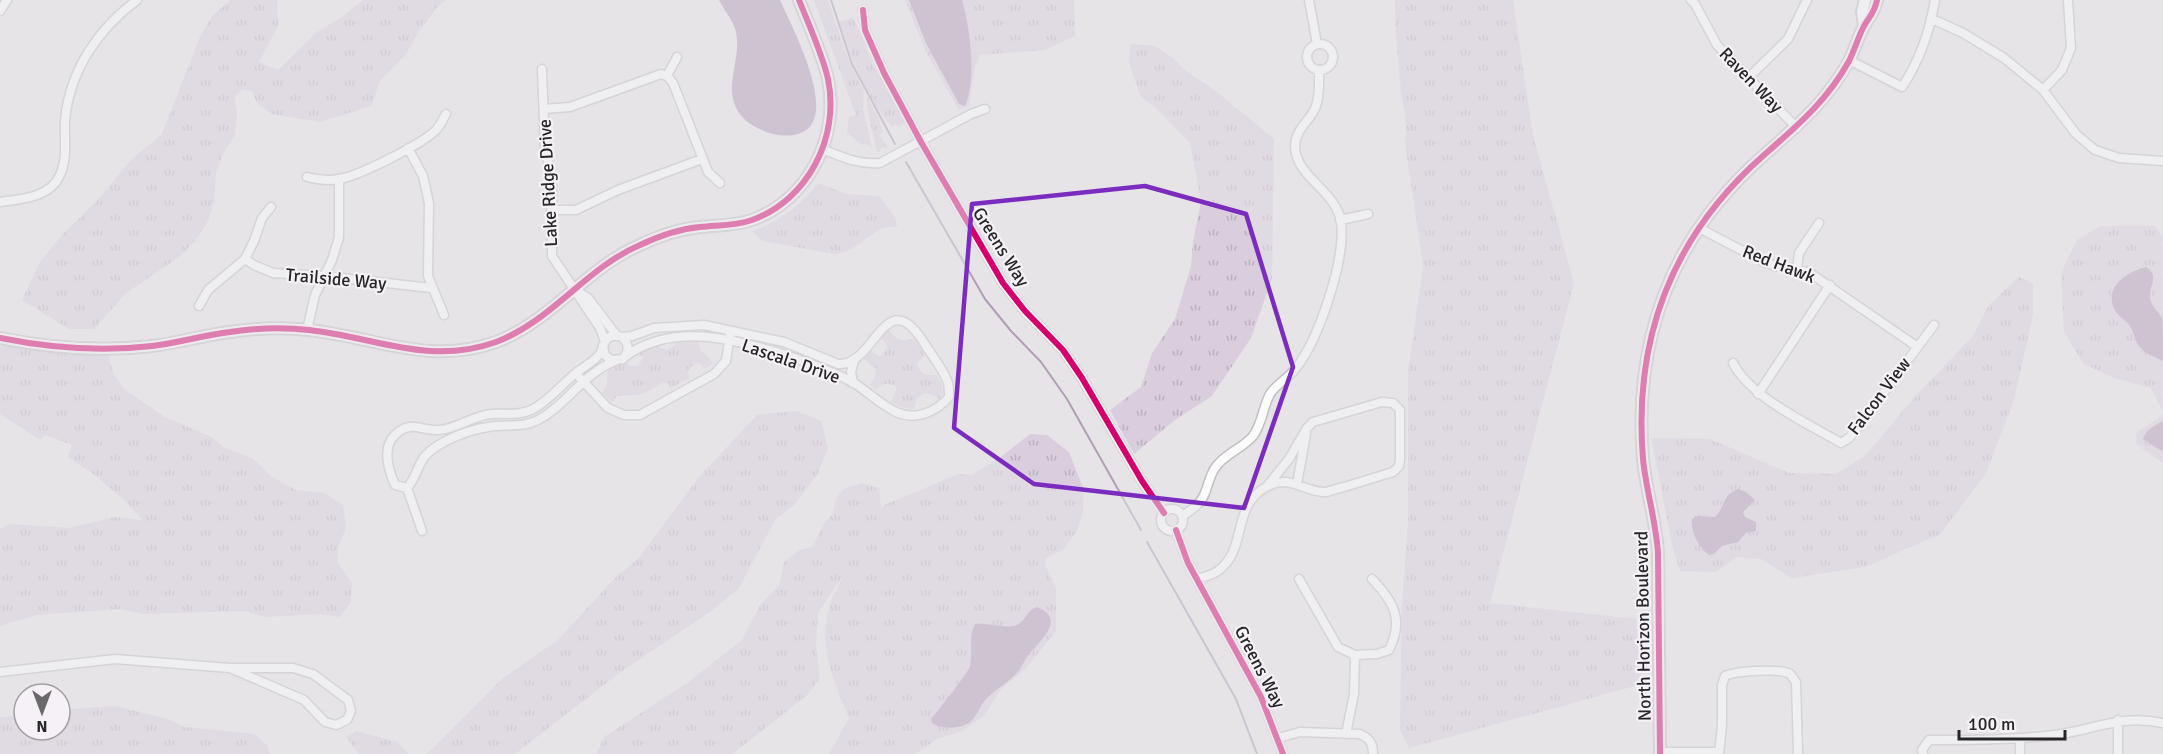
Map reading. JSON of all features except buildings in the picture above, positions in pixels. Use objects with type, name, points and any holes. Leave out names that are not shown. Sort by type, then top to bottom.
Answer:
[{"type":"street","points":[[0,11],[7,0]]},
{"type":"street","points":[[0,202],[33,198],[50,188],[60,176],[64,158],[65,120],[75,77],[83,59],[101,33],[117,15],[137,0]]},
{"type":"street","points":[[0,338],[63,348],[109,349],[153,346],[230,332],[277,328],[307,330],[431,352],[453,352],[497,341],[545,315],[613,259],[636,246],[669,232],[699,227],[730,226],[752,220],[792,196],[809,177],[822,149],[831,112],[828,79],[799,0]]},
{"type":"street","points":[[1309,0],[1317,44]]},
{"type":"street","name":"Raven Way","points":[[1690,0],[1695,4],[1717,45],[1797,128]]},
{"type":"street","points":[[1749,78],[1788,39],[1807,0]]},
{"type":"street","name":"North Horizon Boulevard","points":[[1864,25],[1862,12],[1865,0]]},
{"type":"street","name":"North Horizon Boulevard","points":[[1660,753],[1658,553],[1656,527],[1643,462],[1641,420],[1643,376],[1651,331],[1668,284],[1686,247],[1735,182],[1797,128],[1817,107],[1849,60],[1864,25],[1874,12],[1877,0]]},
{"type":"street","points":[[1849,60],[1902,87],[1909,76],[1932,19],[1935,0]]},
{"type":"street","points":[[2043,90],[2062,70],[2071,48],[2068,0]]},
{"type":"street","name":"Greens Way","points":[[863,10],[865,30],[921,142],[1003,283],[1025,311],[1063,350],[1082,378],[1142,481],[1164,513]]},
{"type":"street","points":[[1932,19],[1963,33],[2004,58],[2043,90],[2076,134],[2095,150],[2119,158],[2163,161]]},
{"type":"street","points":[[1317,44],[1326,45],[1333,56],[1331,64],[1324,70],[1311,68],[1306,60],[1310,48],[1317,44]]},
{"type":"street","points":[[667,76],[677,57]]},
{"type":"street","name":"Lake Ridge Drive","points":[[542,69],[545,150],[550,169],[552,256],[575,290]]},
{"type":"street","points":[[1183,516],[1199,504],[1214,469],[1225,457],[1254,435],[1272,392],[1296,369],[1308,351],[1327,303],[1339,259],[1340,220],[1323,189],[1305,172],[1298,159],[1295,146],[1299,131],[1315,109],[1319,95],[1319,70]]},
{"type":"street","points":[[544,109],[570,107],[661,74],[667,76],[673,83],[708,172],[720,183]]},
{"type":"street","points":[[822,149],[849,160],[867,164],[880,163],[971,114],[985,109]]},
{"type":"street","points":[[307,177],[320,180],[339,179],[358,174],[408,148],[437,129],[446,114]]},
{"type":"street","points":[[408,148],[423,176],[429,203],[428,276],[444,315]]},
{"type":"street","points":[[551,210],[576,210],[618,190],[702,159]]},
{"type":"street","points":[[307,330],[315,295],[332,260],[339,237],[339,179]]},
{"type":"street","points":[[199,306],[208,290],[245,259],[262,218],[271,207]]},
{"type":"street","points":[[1340,220],[1368,214]]},
{"type":"street","points":[[1797,268],[1799,253],[1819,223]]},
{"type":"street","name":"Red Hawk","points":[[1699,228],[1741,250],[1750,252],[1762,261],[1810,273],[1916,346]]},
{"type":"street","name":"Trailside Way","points":[[245,259],[273,273],[324,276],[431,288]]},
{"type":"street","points":[[1758,394],[1830,285]]},
{"type":"street","points":[[407,488],[413,483],[417,469],[426,456],[438,446],[472,431],[536,421],[549,413],[582,381],[604,366],[626,356],[629,348],[588,298],[575,290]]},
{"type":"street","points":[[575,290],[600,328],[608,358],[615,361]]},
{"type":"street","name":"Lascala Drive","points":[[619,337],[632,336],[654,328],[704,325],[784,342],[838,364],[846,364],[854,361],[889,323],[900,320],[916,329],[948,383],[949,397],[939,408],[917,415],[896,412],[853,383],[800,360],[729,339],[681,336],[656,340],[637,348],[626,356]]},
{"type":"street","name":"Falcon View","points":[[1733,363],[1758,394],[1841,443],[1856,430],[1916,346],[1934,325]]},
{"type":"street","name":"Lascala Drive","points":[[575,373],[608,408],[624,415],[640,415],[714,374],[726,361],[731,329]]},
{"type":"street","points":[[407,488],[395,485],[386,456],[393,436],[403,428],[420,426],[436,430],[491,414],[516,414],[532,410],[598,355],[610,337],[619,337]]},
{"type":"street","name":"Lascala Drive","points":[[853,383],[851,372],[854,361]]},
{"type":"street","points":[[1197,579],[1216,572],[1228,562],[1235,550],[1241,519],[1246,507],[1289,459],[1313,422],[1382,402],[1393,403],[1400,410],[1399,466],[1393,472],[1325,492],[1283,481],[1268,485]]},
{"type":"street","points":[[1297,484],[1307,428]]},
{"type":"street","points":[[407,488],[422,531]]},
{"type":"street","points":[[1172,509],[1179,510],[1183,516],[1183,523],[1176,530],[1169,530],[1163,526],[1161,519],[1164,513],[1172,509]]},
{"type":"street","name":"Greens Way","points":[[1176,530],[1188,563],[1261,697],[1282,754]]},
{"type":"street","points":[[1299,579],[1338,647],[1355,655],[1377,654],[1389,650],[1393,641],[1396,617],[1394,604],[1372,579]]},
{"type":"street","points":[[1346,734],[1354,694],[1355,655]]},
{"type":"street","points":[[0,672],[115,659],[230,668],[293,668],[313,674],[348,700],[351,711],[347,720],[336,725],[325,722],[304,700],[230,668]]},
{"type":"street","points":[[1660,753],[1719,753],[1722,685],[1725,676],[1742,672],[1781,672],[1790,675],[1796,682],[1798,754]]},
{"type":"street","points":[[2118,720],[2118,754]]},
{"type":"street","points":[[1923,754],[1922,750],[1929,740],[2056,735],[2118,720],[2163,723]]},
{"type":"street","points":[[1278,738],[1300,732],[1360,734],[1368,738],[1373,746],[1373,754]]},
{"type":"street","points":[[2020,738],[2020,754]]},
{"type":"highlighted area","points":[[1145,186],[1246,214],[1293,367],[1244,508],[1034,484],[954,428],[972,204]]},
{"type":"green space","points":[[231,0],[277,0],[278,26],[259,62],[278,70],[317,32],[342,17],[363,0],[446,0],[438,6],[419,31],[406,54],[380,81],[371,106],[320,122],[272,114],[257,103],[252,91],[242,89],[235,96],[237,114],[235,135],[225,150],[216,172],[214,201],[208,221],[196,240],[179,257],[126,293],[94,329],[69,329],[22,300],[40,262],[132,159],[162,134],[199,39],[213,15]]},
{"type":"green space","points":[[814,0],[828,0],[847,56],[864,91],[863,109],[872,148],[866,144],[863,145],[847,133],[849,117],[856,115]]},
{"type":"green space","points":[[905,0],[1074,0],[1075,36],[1045,50],[980,55],[975,66],[969,106],[959,110],[927,54]]},
{"type":"green space","points":[[1395,0],[1513,0],[1533,136],[1574,283],[1490,603],[1636,619],[1642,684],[1409,748],[1400,730],[1402,604],[1408,522],[1408,371],[1423,266],[1405,142],[1406,123],[1401,91]]},
{"type":"green space","points":[[852,18],[873,65],[905,123],[899,127],[896,125],[892,127],[883,115],[854,64],[839,22]]},
{"type":"green space","points":[[1131,44],[1155,46],[1217,92],[1274,139],[1272,279],[1251,338],[1212,396],[1175,420],[1134,454],[1110,410],[1141,387],[1152,353],[1175,319],[1191,266],[1193,241],[1201,202],[1190,143],[1157,109],[1140,96],[1129,61]]},
{"type":"green space","points":[[867,97],[883,132],[879,135],[888,148],[881,148],[877,152],[867,108]]},
{"type":"green space","points":[[818,183],[847,194],[879,196],[895,217],[897,227],[881,229],[852,248],[834,254],[763,241],[752,231],[772,223],[789,212]]},
{"type":"green space","points":[[2100,226],[2155,226],[2163,237],[2163,412],[2151,388],[2114,378],[2084,364],[2064,332],[2061,273],[2077,240]]},
{"type":"green space","points":[[2019,277],[2033,284],[2033,315],[2013,403],[1985,475],[1940,534],[1865,567],[1792,578],[1761,559],[1737,557],[1716,572],[1680,571],[1673,549],[1651,438],[1710,439],[1789,473],[1836,474],[1865,456],[1913,399],[1972,337],[1989,305]]},
{"type":"green space","points":[[888,328],[893,336],[900,340],[915,338],[925,356],[917,363],[918,368],[925,375],[936,375],[941,384],[942,394],[938,400],[934,395],[924,393],[916,400],[914,409],[904,408],[891,402],[897,389],[894,385],[882,385],[877,390],[870,385],[875,378],[876,369],[862,357],[869,349],[878,356],[882,355],[888,347],[880,337]]},
{"type":"green space","points":[[698,338],[700,349],[713,363],[705,369],[699,363],[695,363],[688,370],[689,378],[671,388],[667,383],[662,383],[643,394],[617,396],[612,402],[602,393],[607,384],[608,365],[626,363],[630,366],[638,366],[643,358],[638,352],[657,342],[660,348],[667,350],[675,345],[677,339]]},
{"type":"green space","points":[[12,346],[52,352],[107,352],[114,375],[124,389],[163,416],[213,438],[223,447],[252,458],[272,477],[296,490],[325,493],[343,505],[346,528],[337,550],[338,563],[352,583],[351,603],[339,617],[319,614],[265,617],[244,611],[143,614],[120,609],[36,615],[0,626],[0,529],[9,524],[69,528],[115,517],[143,520],[95,475],[68,457],[72,445],[45,435],[40,440],[0,414],[0,347]]},
{"type":"green space","points":[[796,411],[821,421],[828,448],[817,475],[795,504],[775,520],[739,588],[711,611],[618,674],[515,754],[427,754],[502,679],[558,640],[615,578],[639,558],[698,478],[757,415]]},
{"type":"green space","points":[[2163,415],[2163,463],[2137,445],[2136,433]]},
{"type":"green space","points":[[1030,434],[1047,435],[1069,452],[1084,490],[1083,511],[1077,531],[1064,549],[1045,559],[1046,567],[1056,588],[1056,631],[1026,668],[1000,690],[984,716],[960,732],[937,739],[915,754],[829,754],[849,718],[828,661],[825,632],[831,602],[842,577],[818,613],[816,647],[820,678],[808,694],[732,754],[596,754],[604,737],[690,681],[742,640],[761,604],[780,584],[784,562],[798,551],[812,547],[825,522],[832,515],[836,500],[842,490],[861,483],[879,488],[881,510],[884,505],[949,478],[960,474],[971,475],[997,460]]},
{"type":"green space","points":[[115,706],[168,719],[184,727],[254,734],[267,745],[270,754],[0,754],[0,718],[12,716],[12,742],[72,742],[72,709]]},
{"type":"green space","points":[[356,731],[397,742],[409,754],[359,754],[346,737]]},
{"type":"shaded area","points":[[719,0],[780,0],[806,59],[813,83],[816,105],[813,122],[801,133],[778,135],[767,132],[751,124],[739,113],[732,93],[737,53],[736,32]]},
{"type":"shaded area","points":[[909,0],[962,0],[971,53],[971,82],[965,106],[959,104],[926,43]]},
{"type":"shaded area","points":[[2146,267],[2153,277],[2151,301],[2162,318],[2163,361],[2148,354],[2139,346],[2130,327],[2112,304],[2114,289],[2118,283],[2130,273]]},
{"type":"shaded area","points":[[2163,421],[2163,452],[2143,439],[2148,430]]},
{"type":"shaded area","points":[[1739,489],[1755,500],[1743,512],[1745,517],[1756,522],[1756,531],[1746,533],[1738,542],[1722,546],[1714,554],[1709,555],[1696,539],[1692,529],[1692,519],[1697,516],[1715,517],[1727,497]]},
{"type":"shaded area","points":[[1037,607],[1046,612],[1051,623],[1045,635],[1015,675],[986,699],[967,724],[949,728],[932,723],[931,719],[959,684],[970,666],[975,624],[1018,625],[1030,611]]},
{"type":"waterway","points":[[831,0],[852,64],[895,144]]},
{"type":"waterway","points":[[906,162],[985,299],[1011,331],[1041,362],[1067,399],[1141,530]]},
{"type":"waterway","points":[[1147,542],[1236,699],[1257,754]]},
{"type":"cycle path","points":[[0,338],[57,347],[114,349],[162,345],[210,335],[279,328],[309,330],[425,351],[471,349],[496,342],[535,321],[585,280],[640,245],[676,231],[752,220],[772,211],[804,182],[816,164],[824,144],[829,123],[830,101],[826,70],[799,0]]},
{"type":"cycle path","points":[[1660,754],[1658,553],[1643,459],[1642,414],[1645,371],[1653,331],[1665,292],[1683,255],[1705,220],[1732,186],[1821,101],[1849,61],[1877,0]]},
{"type":"cycle path","points":[[863,10],[865,30],[884,73],[921,142],[1003,283],[1025,311],[1063,350],[1082,378],[1142,481],[1164,513]]},
{"type":"cycle path","points":[[1176,530],[1188,563],[1261,697],[1283,754]]}]
